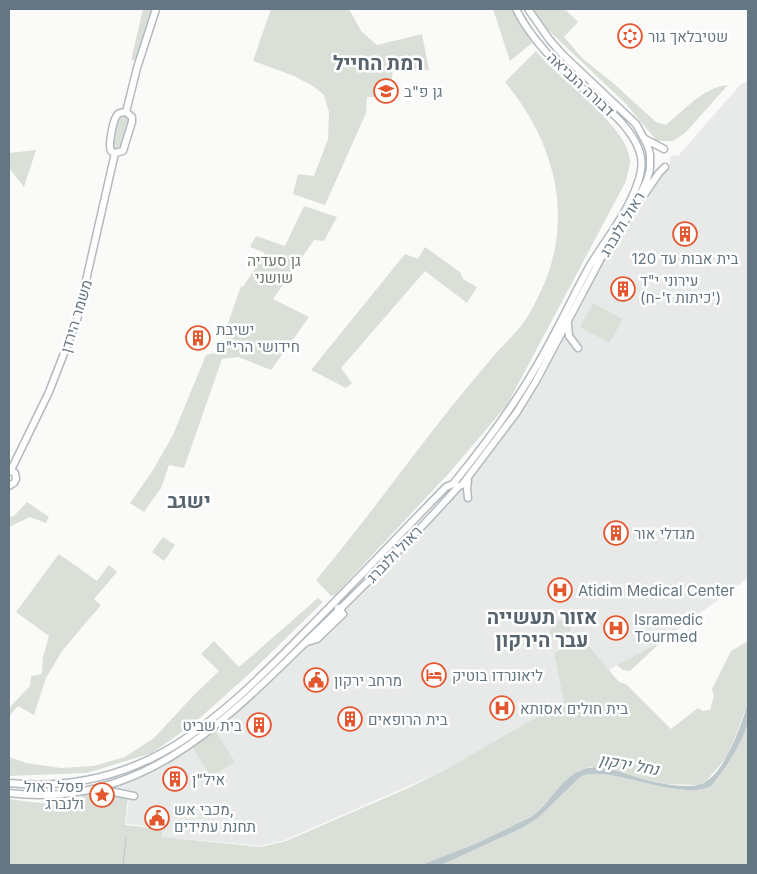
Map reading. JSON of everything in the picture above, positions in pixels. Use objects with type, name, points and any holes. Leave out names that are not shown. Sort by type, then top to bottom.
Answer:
[{"type":"street","points":[[126,112],[137,68],[156,9]]},
{"type":"street","name":"דבורה הנביאה","points":[[516,9],[544,50],[581,87],[623,123],[637,144],[643,160]]},
{"type":"street","name":"דבורה הנביאה","points":[[528,9],[552,43],[575,68],[636,124],[645,139],[651,164]]},
{"type":"street","points":[[126,112],[132,117],[132,122],[123,151],[115,153],[111,151],[109,144],[116,117],[117,114],[126,112]]},
{"type":"street","points":[[645,139],[664,149]]},
{"type":"street","name":"משמר הירדן","points":[[9,486],[14,484],[16,479],[15,473],[10,470],[52,383],[77,320],[115,153]]},
{"type":"street","name":"ראול ולנברג","points":[[9,783],[42,785],[85,781],[117,772],[156,756],[174,746],[239,696],[266,672],[446,487],[453,484],[519,396],[597,255],[627,207],[638,183],[643,160]]},
{"type":"street","name":"ראול ולנברג","points":[[96,788],[135,776],[176,755],[232,713],[307,642],[317,639],[343,614],[340,610],[469,476],[517,412],[568,322],[608,245],[634,208],[647,180],[651,164]]},
{"type":"street","points":[[634,208],[658,173],[665,167]]},
{"type":"street","points":[[568,322],[569,336],[578,348]]},
{"type":"street","points":[[468,498],[467,484],[469,476]]},
{"type":"street","points":[[334,603],[340,610]]},
{"type":"street","points":[[9,793],[63,794],[96,788],[134,796]]},
{"type":"shaded area","points":[[748,79],[748,578],[662,641],[617,665],[564,701],[443,771],[285,840],[261,846],[163,837],[163,828],[126,824],[129,797],[96,783],[154,762],[198,735],[246,695],[450,494],[499,431],[527,391],[600,254],[637,196],[670,164],[670,157],[678,156],[741,84],[745,83]]},
{"type":"shaded area","points":[[748,703],[748,722],[737,748],[711,786],[697,790],[680,790],[605,774],[590,774],[579,778],[538,818],[520,829],[441,865],[422,865],[481,841],[531,816],[541,808],[561,785],[584,769],[607,769],[650,781],[681,786],[698,785],[707,781],[716,773],[730,750]]},
{"type":"green space","points":[[143,9],[153,9],[135,60],[131,60]]},
{"type":"green space","points":[[271,9],[349,9],[361,31],[377,45],[422,34],[429,70],[393,69],[390,97],[367,97],[366,113],[325,205],[293,194],[298,174],[314,176],[328,139],[329,112],[324,95],[313,86],[294,76],[253,61]]},
{"type":"green space","points":[[493,9],[511,9],[532,43],[510,61]]},
{"type":"green space","points":[[531,9],[565,9],[578,22],[564,37],[583,59],[612,82],[656,122],[666,125],[702,95],[728,85],[685,133],[673,141],[657,141],[626,104],[543,25]]},
{"type":"green space","points":[[536,51],[606,118],[618,133],[627,147],[630,161],[625,183],[507,405],[450,472],[335,595],[331,596],[316,580],[454,404],[523,323],[539,295],[550,267],[556,239],[558,211],[555,184],[548,157],[537,131],[523,106],[505,82]]},
{"type":"green space","points":[[125,115],[129,121],[122,148],[118,150],[113,149],[111,145],[118,118]]},
{"type":"green space","points":[[36,150],[24,187],[9,168],[9,153]]},
{"type":"green space","name":"גן סעדיה שושני","points":[[304,206],[337,217],[324,241],[314,240],[273,299],[309,317],[271,370],[238,357],[222,359],[184,468],[169,465],[161,488],[144,512],[130,503],[153,470],[173,435],[206,355],[224,351],[226,329],[241,286],[243,287],[265,253],[250,247],[256,236],[285,246]]},
{"type":"green space","points":[[425,247],[460,272],[463,279],[477,287],[467,303],[425,271],[341,368],[352,383],[346,388],[311,370],[405,254],[418,259]]},
{"type":"green space","points":[[593,303],[623,319],[609,343],[580,327]]},
{"type":"green space","points":[[27,502],[49,517],[46,523],[30,517],[9,527],[9,517],[14,516]]},
{"type":"green space","points":[[163,537],[175,545],[164,561],[152,552]]},
{"type":"green space","points":[[59,554],[97,581],[109,565],[117,572],[94,599],[101,605],[62,651],[46,678],[34,715],[18,706],[10,715],[9,708],[30,686],[31,676],[42,674],[43,657],[49,636],[16,612]]},
{"type":"green space","points":[[318,598],[323,602],[248,675],[193,724],[152,753],[87,773],[9,776],[9,757],[26,763],[61,768],[94,766],[125,757],[154,738],[219,671],[201,654],[214,641],[239,667]]},
{"type":"green space","points":[[559,620],[568,622],[571,628],[570,632],[559,640],[552,638],[550,631],[553,623]]},
{"type":"green space","points":[[583,639],[619,682],[626,684],[671,729],[698,708],[703,711],[710,710],[714,696],[712,689],[731,651],[748,641],[748,703],[728,756],[707,780],[699,785],[667,784],[640,779],[611,770],[590,767],[578,771],[535,814],[498,834],[422,865],[9,865],[9,799],[64,803],[82,800],[81,795],[103,791],[128,797],[125,825],[163,829],[162,837],[261,847],[286,841],[443,771],[564,701],[554,653]]},
{"type":"green space","points":[[662,641],[630,671],[623,670],[617,665]]},
{"type":"green space","points":[[748,721],[748,865],[441,865],[520,829],[538,818],[579,778],[590,774],[605,774],[680,790],[697,790],[711,786],[739,744]]},
{"type":"green space","points":[[213,728],[235,762],[209,778],[209,774],[192,746]]},
{"type":"waterway","points":[[123,865],[126,838]]},
{"type":"place","name":"שטיבלאך גור","points":[[630,36]]},
{"type":"place","name":"גן פ\"ב","points":[[386,91]]},
{"type":"place","name":"בית אבות עד 120","points":[[685,234]]},
{"type":"place","name":"עירוני י\"ד (כיתות ז'-ח')","points":[[623,289]]},
{"type":"place","name":"ישיבת חידושי הרי\"ם","points":[[198,338]]},
{"type":"place","name":"מגדלי אור","points":[[616,533]]},
{"type":"place","name":"Atidim Medical Center","points":[[560,590]]},
{"type":"place","name":"Isramedic Tourmed","points":[[616,628]]},
{"type":"place","name":"ליאונרדו בוטיק","points":[[434,675]]},
{"type":"place","name":"מרחב ירקון","points":[[316,680]]},
{"type":"place","name":"בית חולים אסותא","points":[[502,708]]},
{"type":"place","name":"בית הרופאים","points":[[350,719]]},
{"type":"place","name":"בית שביט","points":[[259,725]]},
{"type":"place","name":"איל\"ן","points":[[175,779]]},
{"type":"place","name":"פסל ראול ולנברג","points":[[102,795]]},
{"type":"place","name":"מכבי אש, תחנת עתידים","points":[[157,818]]},
{"type":"district","name":"רמת החייל","points":[[378,63]]},
{"type":"district","name":"ישגב","points":[[189,501]]},
{"type":"district","name":"אזור תעשייה עבר הירקון","points":[[542,628]]},
{"type":"water label","name":"נחל ירקון","points":[[629,764]]}]
